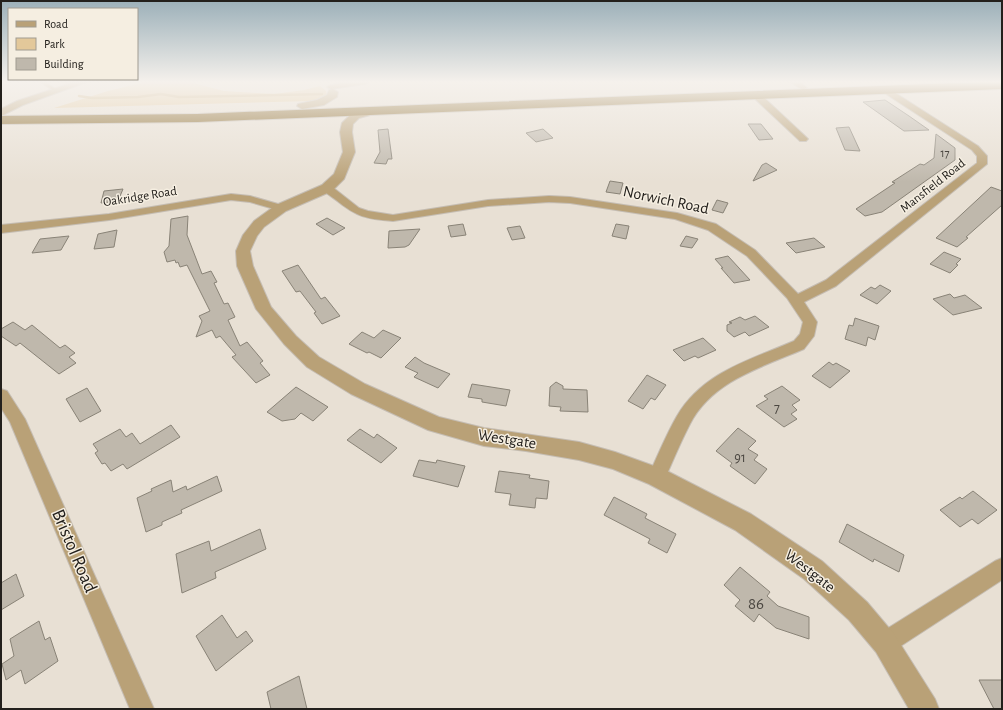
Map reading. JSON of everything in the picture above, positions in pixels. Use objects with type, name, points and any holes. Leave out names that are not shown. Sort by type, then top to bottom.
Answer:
[{"type":"highway","points":[[1,120],[198,118],[234,115]]},
{"type":"street","name":"Westgate","points":[[336,115],[338,122],[346,132],[349,147],[347,158],[340,176],[327,188],[281,208],[259,224],[250,235],[243,251],[245,266],[264,309],[290,340],[313,362],[358,389],[435,424],[484,437],[579,451],[615,461],[657,477],[743,522],[813,570],[858,611],[885,643],[925,709]]},
{"type":"street","points":[[346,132],[348,123],[353,117],[358,115]]},
{"type":"street","points":[[778,115],[803,139]]},
{"type":"street","name":"Mansfield Road","points":[[796,300],[811,294],[831,282],[982,164],[982,154],[975,148],[925,115]]},
{"type":"street","name":"Norwich Road","points":[[327,188],[355,210],[365,214],[393,218],[488,203],[549,199],[570,200],[677,216],[712,227],[751,253],[796,300],[810,322],[809,332],[805,339],[794,348],[731,374],[719,381],[703,394],[683,420],[657,477]]},
{"type":"street","name":"Oakridge Road","points":[[1,229],[109,217],[231,197],[257,200],[281,208]]},
{"type":"street","name":"Bristol Road","points":[[1,395],[17,419],[142,709]]},
{"type":"street","points":[[885,643],[1002,568]]},
{"type":"building","points":[[882,115],[908,115],[929,130],[904,131]]},
{"type":"building","points":[[748,124],[761,124],[773,139],[759,140]]},
{"type":"building","points":[[849,127],[860,151],[845,150],[836,128]]},
{"type":"building","points":[[388,129],[392,159],[388,159],[386,164],[374,163],[380,152],[378,130]]},
{"type":"building","points":[[543,129],[553,138],[536,142],[526,133]]},
{"type":"building","points":[[936,134],[955,148],[955,160],[882,212],[865,216],[856,209],[895,183],[892,182],[920,164],[924,165],[934,158]]},
{"type":"building","points":[[766,163],[777,170],[753,181],[762,165]]},
{"type":"building","points":[[610,181],[623,183],[620,194],[606,192]]},
{"type":"building","points":[[991,187],[1002,191],[1002,205],[966,237],[968,238],[957,247],[936,238]]},
{"type":"building","points":[[123,189],[118,201],[101,203],[104,191]]},
{"type":"building","points":[[717,200],[728,203],[723,213],[712,210]]},
{"type":"building","points":[[188,216],[187,235],[202,274],[211,271],[217,282],[214,283],[224,304],[228,303],[235,317],[228,320],[240,346],[247,342],[263,361],[260,363],[270,375],[256,383],[232,357],[236,355],[220,336],[216,338],[212,330],[196,337],[202,321],[199,316],[210,311],[187,265],[180,267],[178,262],[176,263],[175,260],[167,262],[164,252],[169,246],[171,219]]},
{"type":"building","points":[[327,218],[345,228],[333,235],[316,224]]},
{"type":"building","points":[[463,224],[466,235],[451,237],[448,226]]},
{"type":"building","points":[[616,224],[629,226],[626,239],[612,236]]},
{"type":"building","points":[[520,226],[525,238],[512,240],[507,228]]},
{"type":"building","points":[[420,229],[409,245],[405,247],[388,248],[389,231]]},
{"type":"building","points":[[117,230],[114,247],[94,249],[98,234]]},
{"type":"building","points":[[69,236],[61,250],[32,253],[40,239]]},
{"type":"building","points":[[686,236],[698,239],[692,248],[680,246]]},
{"type":"building","points":[[814,238],[825,247],[796,253],[786,243]]},
{"type":"building","points":[[944,252],[961,259],[956,264],[958,265],[950,273],[930,264]]},
{"type":"building","points":[[728,256],[750,280],[734,283],[715,259]]},
{"type":"building","points":[[298,265],[321,299],[325,297],[340,316],[322,324],[314,313],[316,312],[300,291],[296,292],[282,271]]},
{"type":"building","points":[[880,285],[891,291],[877,304],[860,295],[871,287],[875,289]]},
{"type":"building","points":[[950,294],[954,298],[965,295],[982,308],[953,315],[933,299]]},
{"type":"building","points":[[755,316],[769,327],[749,336],[745,332],[734,337],[727,331],[727,325],[732,323],[729,322],[740,317],[745,320]]},
{"type":"building","points":[[855,318],[879,326],[875,340],[868,337],[866,346],[845,339],[849,325],[853,326]]},
{"type":"building","points":[[13,322],[25,330],[32,325],[60,348],[65,345],[75,353],[69,357],[76,363],[59,374],[20,343],[16,346],[1,336],[1,329]]},
{"type":"building","points":[[383,330],[401,338],[381,358],[349,344],[362,332],[374,338]]},
{"type":"building","points":[[703,338],[716,350],[698,358],[695,356],[684,361],[673,350]]},
{"type":"building","points":[[415,357],[424,363],[450,374],[438,388],[414,377],[418,373],[405,367]]},
{"type":"building","points":[[829,362],[833,365],[836,363],[850,371],[830,388],[812,376]]},
{"type":"building","points":[[647,375],[666,385],[655,400],[651,398],[643,409],[628,401]]},
{"type":"building","points":[[556,382],[563,386],[563,389],[587,390],[588,412],[560,411],[561,407],[549,406],[550,387]]},
{"type":"building","points":[[472,384],[510,390],[506,406],[482,402],[482,399],[468,397]]},
{"type":"building","points":[[782,386],[800,400],[792,405],[797,410],[791,414],[797,419],[784,427],[756,406],[768,399],[764,396]]},
{"type":"building","points":[[296,387],[328,407],[313,421],[301,413],[295,419],[282,421],[267,412]]},
{"type":"building","points":[[87,388],[101,411],[80,422],[66,399]]},
{"type":"building","points":[[171,425],[180,437],[127,469],[123,464],[111,471],[105,463],[102,464],[95,453],[98,451],[93,444],[120,429],[126,437],[132,433],[140,444]]},
{"type":"building","points":[[738,428],[756,441],[748,449],[758,455],[754,460],[767,469],[755,484],[730,466],[732,463],[716,451]]},
{"type":"building","points":[[360,429],[374,438],[377,434],[397,448],[381,463],[347,440]]},
{"type":"building","points":[[419,460],[436,463],[437,460],[465,466],[458,487],[413,476]]},
{"type":"building","points":[[499,471],[530,475],[529,478],[549,481],[547,499],[536,498],[535,508],[509,505],[511,494],[495,492]]},
{"type":"building","points":[[217,476],[222,491],[181,510],[182,513],[162,522],[162,525],[146,532],[137,498],[152,491],[151,489],[171,480],[173,492],[186,486],[187,490]]},
{"type":"building","points":[[973,491],[997,510],[978,524],[972,519],[960,527],[940,510],[960,497],[962,499]]},
{"type":"building","points":[[614,497],[647,514],[645,518],[676,534],[667,553],[648,543],[650,539],[604,515]]},
{"type":"building","points":[[847,524],[904,555],[899,572],[874,559],[873,562],[839,542]]},
{"type":"building","points":[[260,529],[266,549],[215,572],[216,578],[182,593],[176,554],[209,541],[211,551]]},
{"type":"building","points":[[740,567],[770,592],[767,596],[778,606],[809,617],[809,639],[776,628],[759,614],[754,622],[735,606],[740,600],[724,585]]},
{"type":"building","points":[[16,574],[24,596],[1,610],[1,583]]},
{"type":"building","points":[[222,615],[237,638],[246,631],[253,641],[216,671],[196,636]]},
{"type":"building","points":[[39,621],[45,640],[50,637],[58,661],[25,684],[21,670],[6,680],[2,664],[14,656],[10,639]]},
{"type":"building","points":[[299,676],[307,709],[271,709],[267,692]]},
{"type":"building","points":[[979,680],[1002,680],[1002,709],[994,709]]}]
